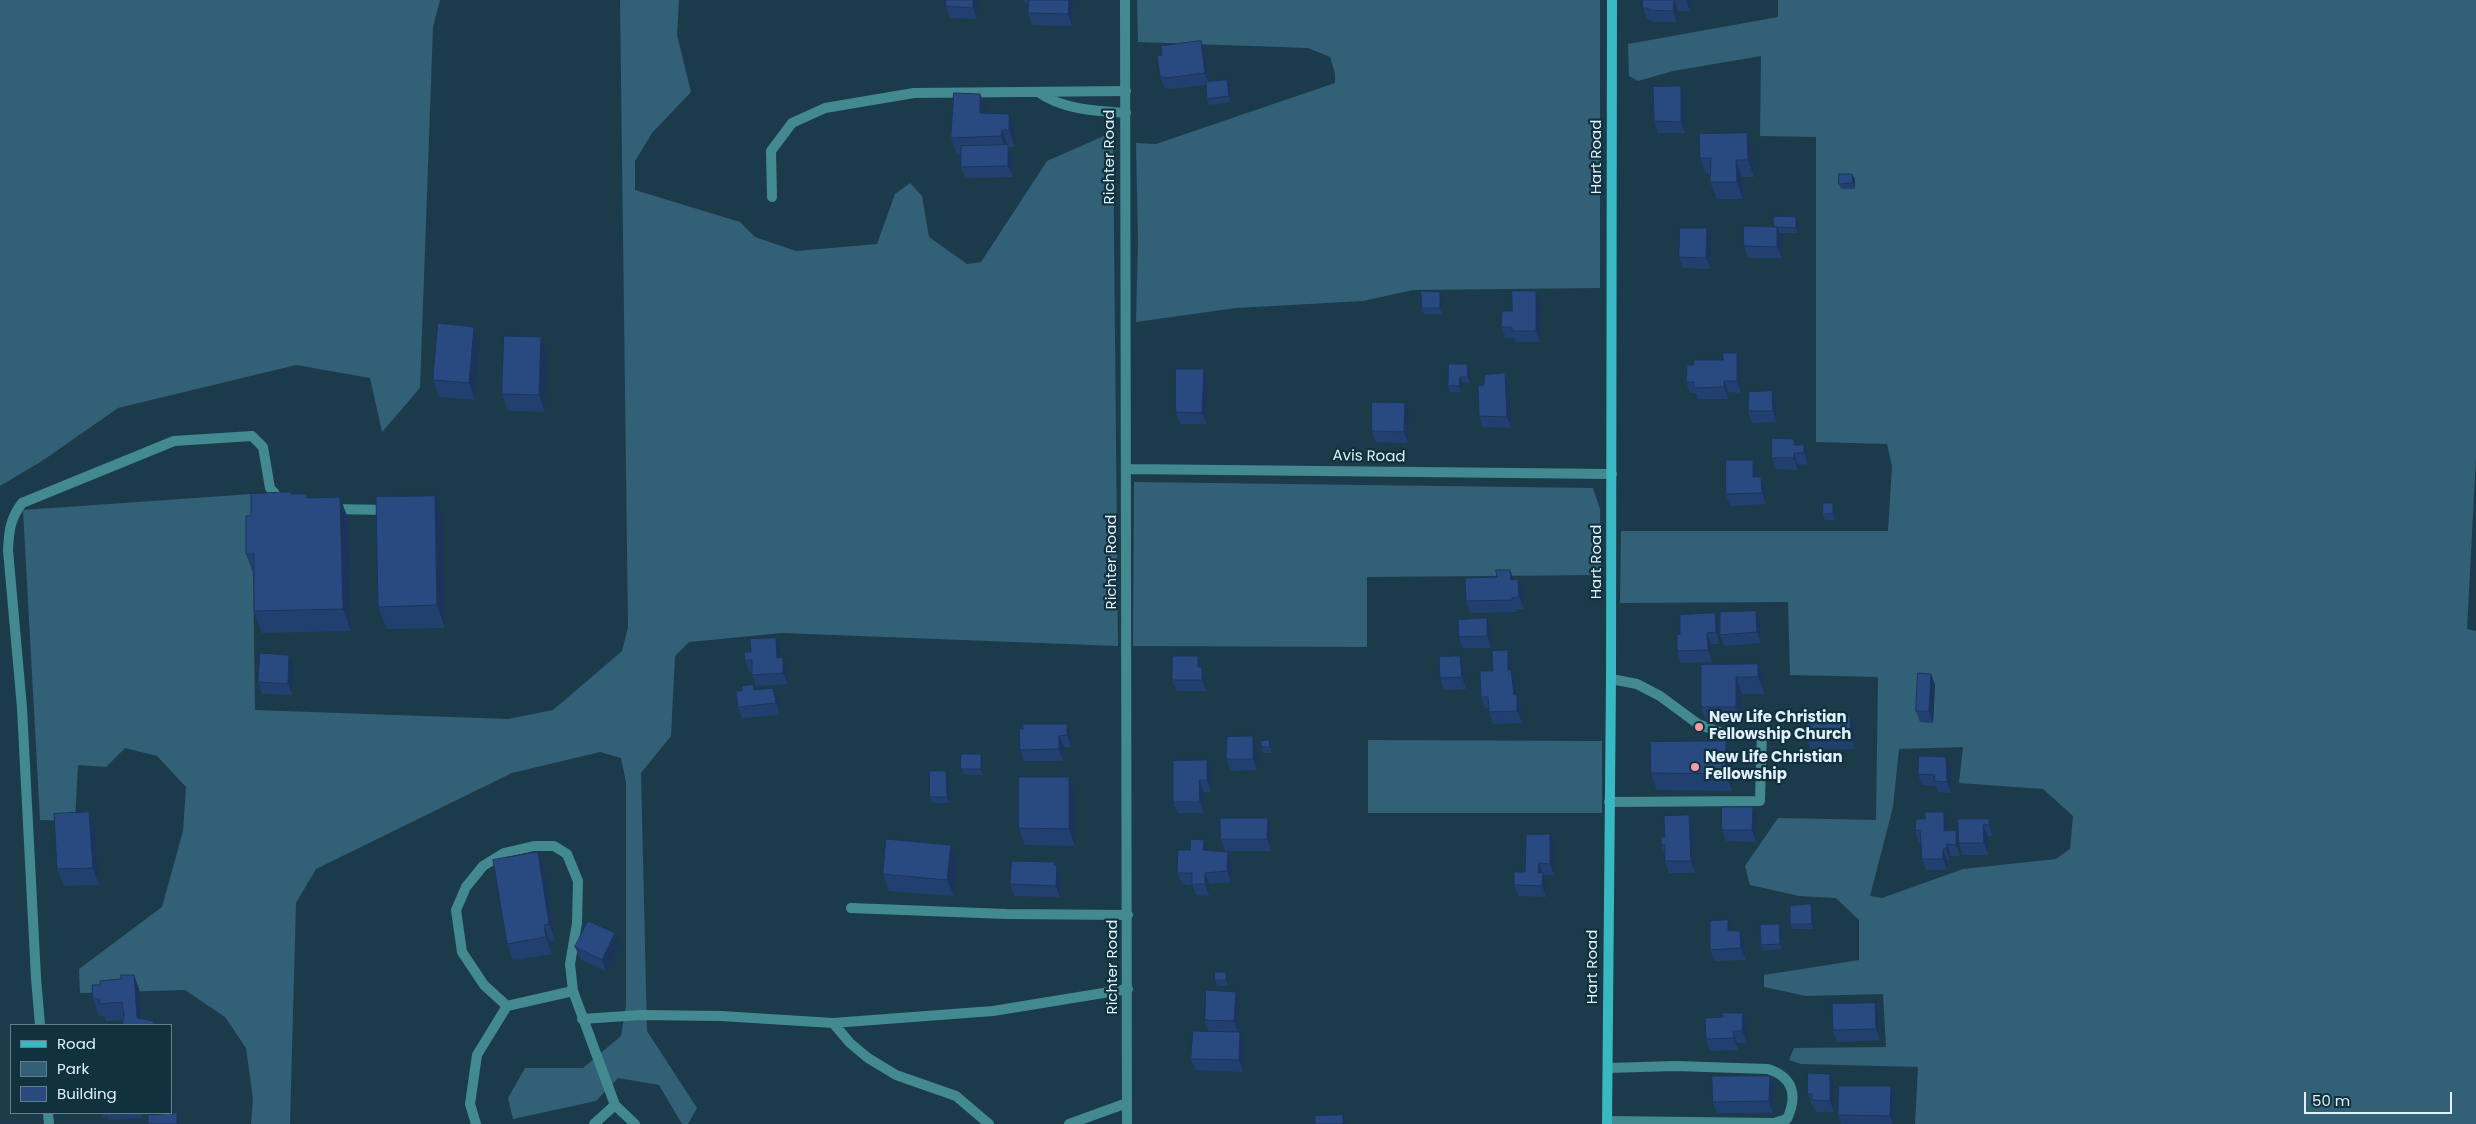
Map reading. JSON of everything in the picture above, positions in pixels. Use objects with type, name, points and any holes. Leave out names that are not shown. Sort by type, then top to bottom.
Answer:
[{"type":"street","name":"Richter Road","points":[[1125,0],[1127,1124]]},
{"type":"street","name":"Hart Road","points":[[1607,1122],[1612,474],[1612,0]]},
{"type":"street","points":[[772,197],[771,151],[792,123],[825,108],[914,93],[1126,91]]},
{"type":"street","points":[[1038,92],[1051,101],[1080,108],[1126,113]]},
{"type":"street","points":[[40,1024],[22,708],[8,550],[9,526],[14,513],[22,503],[174,441],[252,436],[264,447],[270,488],[281,502],[290,505]]},
{"type":"street","name":"Avis Road","points":[[1126,469],[1612,474]]},
{"type":"street","points":[[319,508],[397,510]]},
{"type":"street","points":[[1609,802],[1760,801],[1762,734],[1722,733],[1698,724],[1660,696],[1637,684],[1611,679]]},
{"type":"street","points":[[507,1006],[484,985],[462,952],[456,910],[466,887],[483,866],[504,853],[534,846],[554,846],[567,854],[578,881],[577,923],[570,964],[573,991],[615,1105],[635,1124]]},
{"type":"street","points":[[851,908],[1006,914],[1128,915]]},
{"type":"street","points":[[582,1019],[641,1016],[721,1016],[832,1023],[993,1011],[1128,990]]},
{"type":"street","points":[[476,1124],[470,1104],[477,1054],[507,1006],[573,991]]},
{"type":"street","points":[[832,1023],[850,1043],[868,1058],[896,1075],[956,1096],[989,1124]]},
{"type":"street","points":[[1607,1122],[1774,1123],[1787,1119],[1792,1108],[1793,1094],[1789,1082],[1782,1073],[1768,1069],[1694,1066],[1608,1068]]},
{"type":"street","points":[[1069,1124],[1127,1102]]},
{"type":"street","points":[[594,1124],[615,1105]]},
{"type":"green space","points":[[0,0],[440,0],[433,27],[420,388],[382,432],[370,378],[296,365],[118,408],[42,461],[0,486]]},
{"type":"green space","points":[[620,0],[679,0],[677,35],[691,92],[652,133],[635,161],[635,190],[740,222],[755,237],[796,251],[877,244],[895,194],[910,183],[922,196],[929,237],[967,264],[981,262],[1047,161],[1113,132],[1118,646],[782,633],[689,642],[675,656],[671,736],[641,773],[647,1031],[697,1108],[688,1124],[682,1124],[659,1085],[618,1078],[596,1101],[513,1119],[508,1098],[525,1068],[583,1068],[621,1036],[626,1006],[626,782],[621,758],[600,752],[512,773],[316,869],[296,903],[290,1124],[251,1124],[253,1099],[246,1048],[225,1017],[185,990],[80,993],[79,969],[162,907],[183,831],[186,787],[157,756],[125,748],[106,767],[78,765],[75,821],[40,820],[23,510],[252,494],[255,710],[508,719],[553,710],[622,651],[628,627]]},
{"type":"green space","points":[[1137,0],[1600,0],[1600,288],[1413,290],[1363,301],[1236,308],[1136,322],[1138,241],[1136,143],[1156,144],[1335,83],[1335,74],[1330,57],[1308,48],[1138,42]]},
{"type":"green space","points":[[1778,0],[2476,0],[2476,457],[2467,629],[2476,631],[2476,1124],[1915,1124],[1918,1067],[1801,1064],[1789,1060],[1794,1048],[1886,1047],[1883,994],[1806,996],[1764,987],[1764,975],[1859,960],[1859,920],[1836,898],[1799,896],[1750,885],[1745,866],[1778,818],[1876,820],[1878,677],[1790,675],[1788,602],[1620,603],[1621,531],[1888,531],[1892,466],[1887,444],[1816,442],[1816,137],[1760,136],[1761,56],[1673,71],[1638,81],[1629,76],[1628,44],[1778,17]],"holes":[[[1963,747],[1959,783],[2043,789],[2073,816],[2070,849],[2056,859],[1963,869],[1882,898],[1870,896],[1893,807],[1899,749]]]},
{"type":"green space","points":[[1134,482],[1593,488],[1600,509],[1601,575],[1367,577],[1367,647],[1133,646]]},
{"type":"green space","points":[[1368,740],[1602,741],[1602,813],[1368,813]]},
{"type":"building","points":[[946,0],[973,0],[973,8],[946,6]]},
{"type":"building","points":[[1029,0],[1069,0],[1068,14],[1028,13]]},
{"type":"building","points":[[1643,0],[1674,0],[1673,11],[1648,10],[1648,8],[1643,8]]},
{"type":"building","points":[[1201,41],[1205,73],[1166,78],[1160,76],[1157,56],[1162,55],[1161,46]]},
{"type":"building","points":[[1227,80],[1229,96],[1207,99],[1206,82]]},
{"type":"building","points":[[1681,86],[1681,122],[1654,121],[1653,87]]},
{"type":"building","points":[[954,93],[980,94],[980,113],[1009,114],[1009,130],[1002,130],[1001,136],[951,138]]},
{"type":"building","points":[[1747,133],[1748,160],[1736,160],[1737,182],[1710,182],[1711,158],[1700,158],[1699,134]]},
{"type":"building","points":[[1008,145],[1008,166],[961,167],[961,146]]},
{"type":"building","points":[[1839,174],[1852,174],[1853,183],[1839,184]]},
{"type":"building","points":[[1774,216],[1796,217],[1796,228],[1774,227]]},
{"type":"building","points":[[1744,226],[1777,227],[1777,247],[1744,246]]},
{"type":"building","points":[[1680,228],[1707,228],[1706,258],[1679,257]]},
{"type":"building","points":[[1421,291],[1440,292],[1440,308],[1422,308]]},
{"type":"building","points":[[1512,291],[1536,291],[1536,331],[1512,331],[1512,327],[1501,327],[1502,311],[1512,311]]},
{"type":"building","points":[[438,323],[474,327],[469,383],[433,380]]},
{"type":"building","points":[[504,336],[541,337],[539,395],[502,394]]},
{"type":"building","points":[[1723,353],[1737,353],[1737,381],[1724,381],[1724,387],[1694,388],[1694,382],[1686,382],[1687,365],[1694,365],[1694,360],[1723,360]]},
{"type":"building","points":[[1449,364],[1467,364],[1468,377],[1460,377],[1459,386],[1448,386]]},
{"type":"building","points":[[1176,369],[1204,369],[1202,413],[1176,412]]},
{"type":"building","points":[[1505,373],[1507,417],[1479,416],[1478,386],[1484,385],[1485,375]]},
{"type":"building","points":[[1772,391],[1773,411],[1748,411],[1749,392]]},
{"type":"building","points":[[1372,402],[1405,403],[1404,432],[1372,431]]},
{"type":"building","points":[[1772,438],[1794,439],[1794,445],[1804,445],[1804,453],[1794,453],[1794,458],[1772,458]]},
{"type":"building","points":[[1726,460],[1753,460],[1753,477],[1761,477],[1762,493],[1726,494]]},
{"type":"building","points":[[291,492],[291,494],[307,494],[307,498],[340,497],[343,609],[254,611],[254,554],[246,554],[246,516],[251,516],[251,494]]},
{"type":"building","points":[[435,496],[437,605],[378,607],[376,497]]},
{"type":"building","points":[[1823,503],[1833,503],[1833,514],[1823,514]]},
{"type":"building","points":[[1496,570],[1510,570],[1511,580],[1518,579],[1519,597],[1512,598],[1512,600],[1466,601],[1465,578],[1497,577]]},
{"type":"building","points":[[1756,611],[1757,632],[1720,635],[1720,612]]},
{"type":"building","points":[[1715,613],[1716,632],[1707,633],[1708,650],[1677,651],[1677,635],[1680,634],[1680,615]]},
{"type":"building","points":[[1487,618],[1487,636],[1459,637],[1458,620]]},
{"type":"building","points":[[776,638],[777,658],[783,657],[783,673],[752,675],[752,660],[745,660],[744,652],[751,652],[750,639]]},
{"type":"building","points":[[1508,650],[1508,670],[1511,670],[1514,695],[1517,694],[1517,711],[1489,712],[1488,697],[1481,697],[1480,671],[1493,671],[1492,651]]},
{"type":"building","points":[[260,653],[289,655],[288,684],[258,682]]},
{"type":"building","points":[[1173,656],[1198,656],[1198,667],[1202,667],[1202,680],[1172,680]]},
{"type":"building","points":[[1460,656],[1462,677],[1440,678],[1439,657]]},
{"type":"building","points":[[1758,664],[1758,677],[1736,677],[1736,707],[1701,707],[1701,665]]},
{"type":"building","points":[[1918,673],[1931,674],[1929,711],[1916,711]]},
{"type":"building","points":[[753,685],[754,690],[773,688],[776,703],[738,707],[736,691],[742,691],[742,686]]},
{"type":"building","points":[[1806,715],[1850,716],[1851,737],[1806,737]]},
{"type":"building","points":[[1023,724],[1067,724],[1067,735],[1059,736],[1059,749],[1020,750],[1019,729],[1023,729]]},
{"type":"building","points":[[1253,736],[1253,759],[1226,759],[1227,737]]},
{"type":"building","points":[[1269,740],[1270,747],[1261,747],[1261,741]]},
{"type":"building","points":[[1726,741],[1726,774],[1651,773],[1650,742]]},
{"type":"building","points":[[961,754],[981,754],[981,769],[961,769]]},
{"type":"building","points":[[1919,756],[1946,757],[1947,782],[1934,781],[1935,775],[1918,774]]},
{"type":"building","points":[[1207,760],[1207,780],[1199,780],[1200,802],[1173,802],[1173,761]]},
{"type":"building","points":[[930,771],[946,771],[947,797],[930,797]]},
{"type":"building","points":[[1019,777],[1069,777],[1069,829],[1019,828]]},
{"type":"building","points":[[1722,807],[1753,807],[1752,830],[1722,830]]},
{"type":"building","points":[[89,812],[93,868],[57,869],[54,814]]},
{"type":"building","points":[[1925,812],[1944,812],[1944,831],[1956,830],[1956,845],[1947,844],[1946,849],[1943,849],[1943,859],[1922,859],[1920,830],[1915,831],[1916,819],[1925,819]]},
{"type":"building","points":[[1689,815],[1691,861],[1665,861],[1665,845],[1661,844],[1661,837],[1665,837],[1664,816]]},
{"type":"building","points":[[1220,818],[1268,818],[1267,839],[1221,839]]},
{"type":"building","points":[[1958,819],[1989,819],[1989,825],[1983,825],[1984,843],[1959,843]]},
{"type":"building","points":[[1550,834],[1550,864],[1539,863],[1538,873],[1543,873],[1542,886],[1514,885],[1514,872],[1525,872],[1526,835]]},
{"type":"building","points":[[886,839],[951,845],[947,880],[883,874]]},
{"type":"building","points":[[1191,839],[1204,840],[1203,850],[1228,852],[1227,871],[1205,873],[1205,884],[1192,884],[1192,873],[1177,873],[1178,850],[1190,850]]},
{"type":"building","points":[[538,852],[549,924],[544,925],[546,937],[507,944],[493,860]]},
{"type":"building","points":[[1012,861],[1054,862],[1054,865],[1057,866],[1056,886],[1010,884]]},
{"type":"building","points":[[1811,904],[1812,924],[1790,924],[1790,906]]},
{"type":"building","points":[[1728,920],[1728,931],[1740,931],[1741,948],[1710,950],[1710,921]]},
{"type":"building","points":[[588,921],[615,933],[602,960],[575,947]]},
{"type":"building","points":[[1779,924],[1780,944],[1761,945],[1760,925]]},
{"type":"building","points":[[1215,972],[1226,972],[1226,980],[1215,980]]},
{"type":"building","points":[[121,975],[134,975],[137,1018],[154,1021],[153,1024],[122,1024],[124,1016],[122,1002],[100,1004],[99,999],[93,999],[92,985],[100,985],[100,981],[121,979]]},
{"type":"building","points":[[1206,990],[1236,992],[1234,1021],[1205,1020]]},
{"type":"building","points":[[1875,1003],[1876,1029],[1833,1030],[1832,1004]]},
{"type":"building","points":[[1722,1013],[1743,1013],[1742,1031],[1733,1031],[1734,1038],[1706,1039],[1705,1018],[1723,1017]]},
{"type":"building","points":[[1193,1031],[1240,1032],[1239,1060],[1191,1059]]},
{"type":"building","points":[[1808,1073],[1830,1074],[1830,1101],[1812,1100],[1812,1094],[1808,1094]]},
{"type":"building","points":[[1712,1076],[1770,1076],[1769,1101],[1713,1102]]},
{"type":"building","points":[[1839,1086],[1891,1086],[1890,1116],[1838,1115]]},
{"type":"building","points":[[177,1113],[177,1124],[148,1124],[148,1115]]},
{"type":"building","points":[[1343,1115],[1343,1124],[1315,1124],[1315,1116]]},
{"type":"place","name":"New Life Christian Fellowship Church","points":[[1699,727]]},
{"type":"place","name":"New Life Christian Fellowship","points":[[1695,767]]}]
